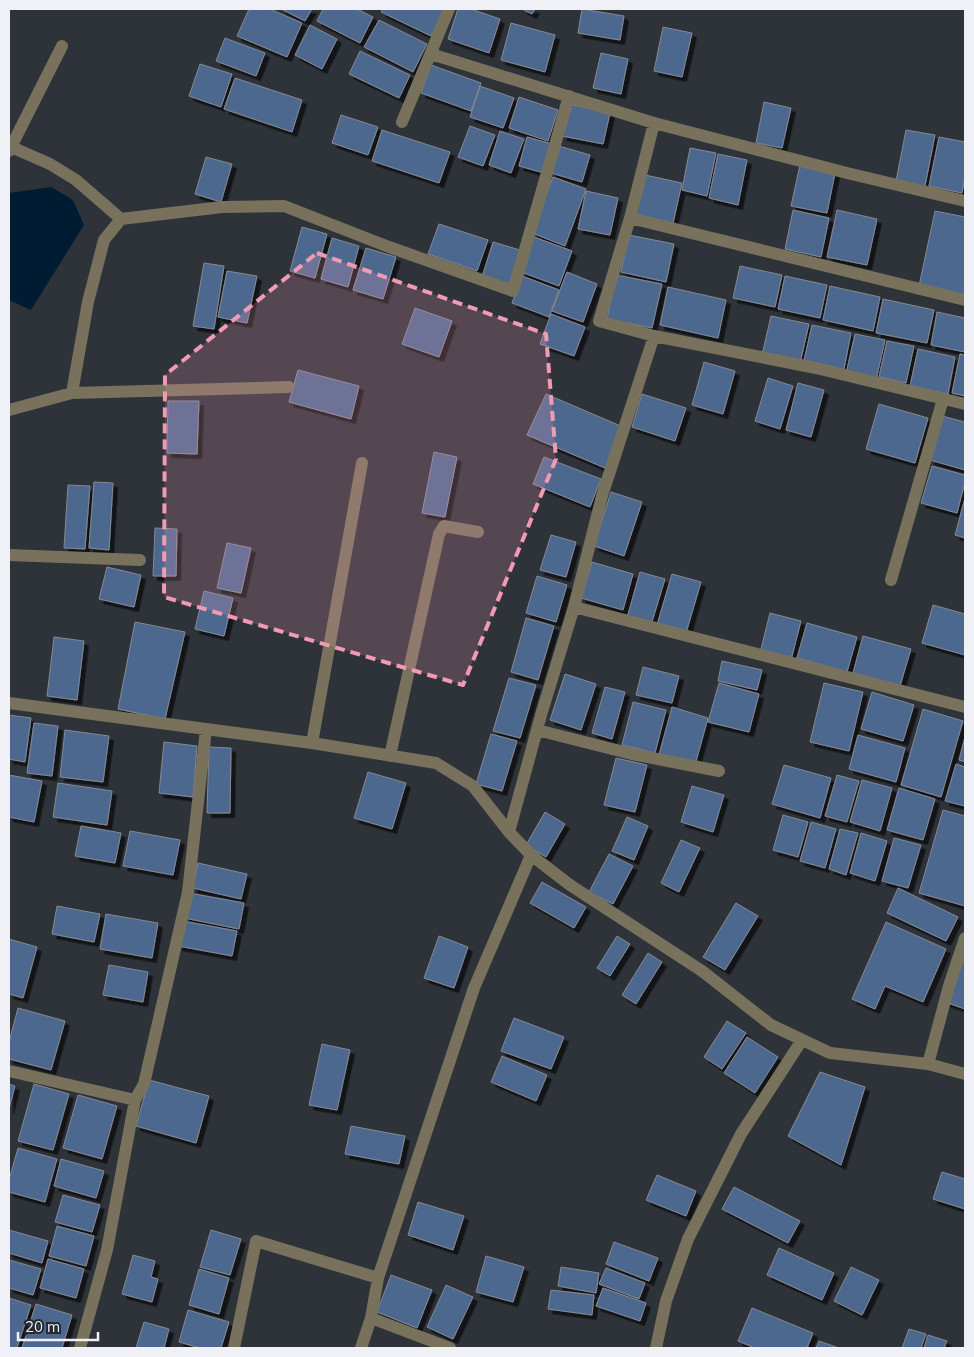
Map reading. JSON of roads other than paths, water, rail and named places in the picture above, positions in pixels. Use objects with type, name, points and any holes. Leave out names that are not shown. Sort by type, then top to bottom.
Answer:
[{"type":"street","points":[[402,122],[449,9]]},
{"type":"street","points":[[62,46],[10,148],[50,164],[76,180],[122,219]]},
{"type":"street","points":[[431,54],[654,123],[847,173],[965,201]]},
{"type":"street","points":[[72,393],[88,302],[104,240],[122,219],[222,207],[284,206],[389,247],[514,291],[569,96]]},
{"type":"street","points":[[654,123],[630,218],[599,321],[654,336],[816,368],[965,404]]},
{"type":"street","points":[[630,218],[965,300]]},
{"type":"street","points":[[509,832],[574,607],[602,496],[654,336]]},
{"type":"street","points":[[9,410],[72,393],[289,387]]},
{"type":"street","points":[[891,580],[943,399]]},
{"type":"street","points":[[312,743],[362,464]]},
{"type":"street","points":[[390,756],[439,534],[444,526],[478,532]]},
{"type":"street","points":[[9,556],[140,560]]},
{"type":"street","points":[[574,607],[965,707]]},
{"type":"street","points":[[9,703],[312,743],[436,763],[473,786],[509,832],[531,854],[570,885],[702,971],[771,1025],[830,1053],[928,1064],[965,1074]]},
{"type":"street","points":[[80,1348],[107,1250],[135,1100],[144,1084],[188,892],[206,729]]},
{"type":"street","points":[[537,730],[632,754],[719,771]]},
{"type":"street","points":[[361,1348],[371,1318],[378,1278],[474,988],[531,854]]},
{"type":"street","points":[[928,1064],[949,986],[965,938]]},
{"type":"street","points":[[656,1348],[666,1301],[688,1238],[741,1134],[802,1040]]},
{"type":"street","points":[[9,1072],[135,1100]]},
{"type":"street","points":[[234,1348],[256,1241],[378,1278]]},
{"type":"street","points":[[371,1318],[450,1348]]},
{"type":"water","points":[[51,187],[73,200],[84,225],[31,310],[9,300],[9,193]]}]
